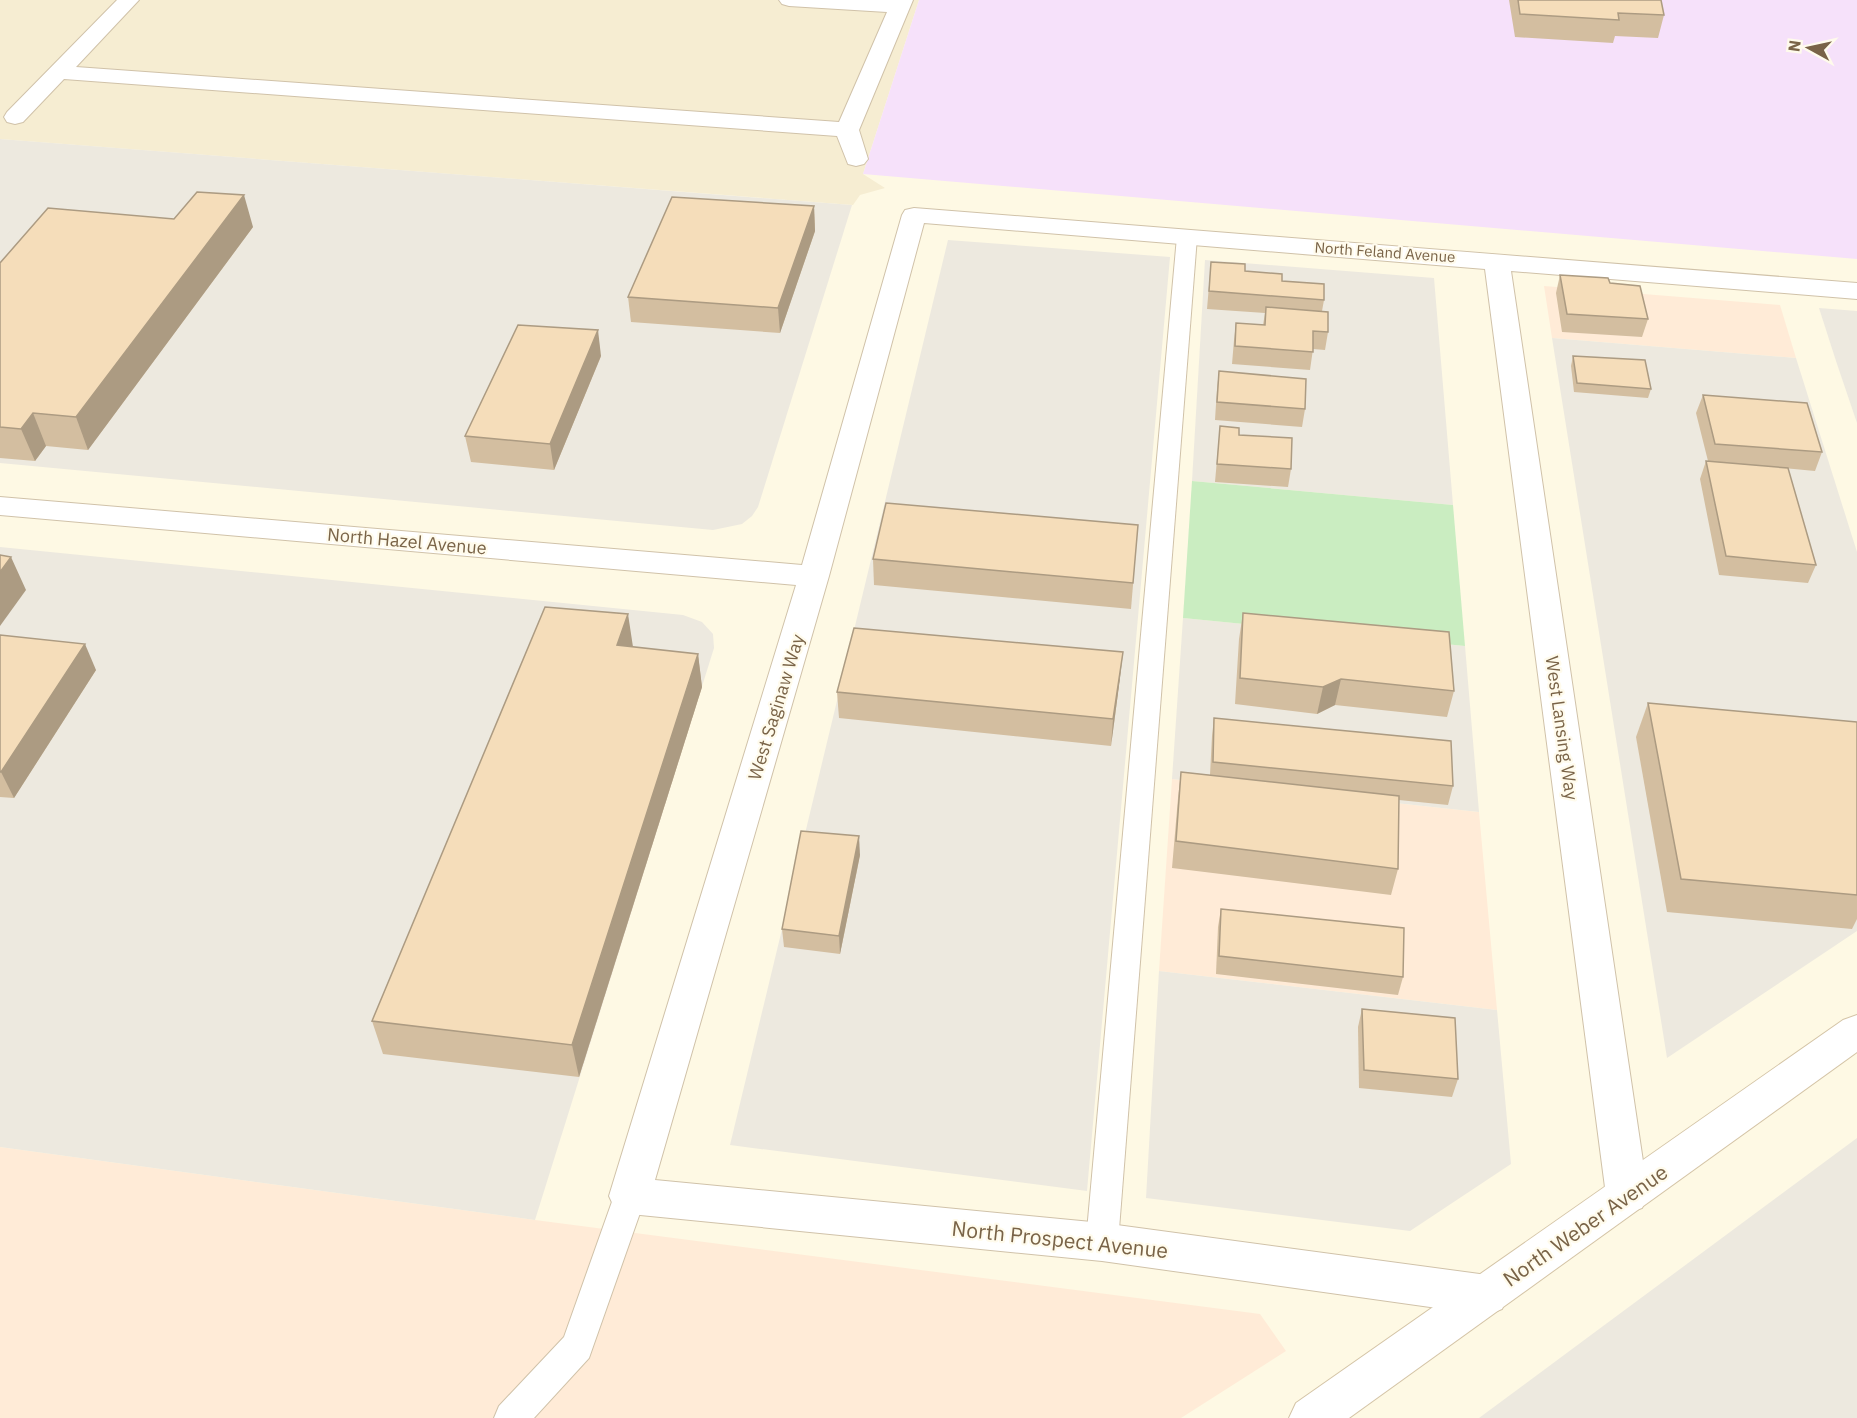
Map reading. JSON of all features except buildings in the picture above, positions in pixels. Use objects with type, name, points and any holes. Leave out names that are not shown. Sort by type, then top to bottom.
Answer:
[{"type":"street","points":[[15,117],[129,0]]},
{"type":"street","points":[[789,0],[901,4],[847,130],[856,159]]},
{"type":"street","points":[[58,72],[847,130]]},
{"type":"street","name":"North Feland Avenue","points":[[914,215],[1857,291]]},
{"type":"street","name":"West Saginaw Way","points":[[630,1196],[814,576],[914,215]]},
{"type":"street","name":"West Lansing Way","points":[[1497,261],[1627,1195]]},
{"type":"street","name":"North Hazel Avenue","points":[[0,506],[814,576]]},
{"type":"street","name":"North Weber Avenue","points":[[1312,1418],[1857,1031]]},
{"type":"street","name":"North Prospect Avenue","points":[[630,1196],[1102,1242],[1487,1295]]},
{"type":"lane","points":[[1102,1242],[1187,237]]},
{"type":"lane","points":[[511,1418],[577,1347],[630,1196]]},
{"type":"shaded area","points":[[0,0],[919,0],[863,174],[885,188],[860,195],[853,205],[0,139]]},
{"type":"shaded area","points":[[919,0],[1857,0],[1857,259],[863,174]]},
{"type":"shaded area","points":[[0,139],[852,205],[758,507],[742,524],[713,530],[0,463]]},
{"type":"shaded area","points":[[948,240],[1170,257],[1087,1191],[730,1145]]},
{"type":"shaded area","points":[[1205,260],[1434,278],[1453,505],[1192,481]]},
{"type":"shaded area","points":[[1544,286],[1780,305],[1796,358],[1552,338]]},
{"type":"shaded area","points":[[1819,308],[1857,311],[1857,423],[1836,361]]},
{"type":"shaded area","points":[[1552,338],[1796,358],[1857,552],[1857,931],[1667,1058]]},
{"type":"shaded area","points":[[0,547],[683,615],[702,622],[713,634],[714,648],[535,1220],[0,1147]]},
{"type":"shaded area","points":[[1183,618],[1465,646],[1479,812],[1172,779]]},
{"type":"shaded area","points":[[1172,779],[1479,812],[1497,1010],[1159,971]]},
{"type":"shaded area","points":[[1159,971],[1497,1010],[1511,1164],[1410,1231],[1146,1198]]},
{"type":"shaded area","points":[[1857,1138],[1857,1418],[1479,1418],[1591,1335]]},
{"type":"shaded area","points":[[0,1147],[535,1220],[1260,1314],[1286,1351],[1181,1418],[0,1418]]},
{"type":"green space","points":[[1192,481],[1453,505],[1465,646],[1183,618]]}]
